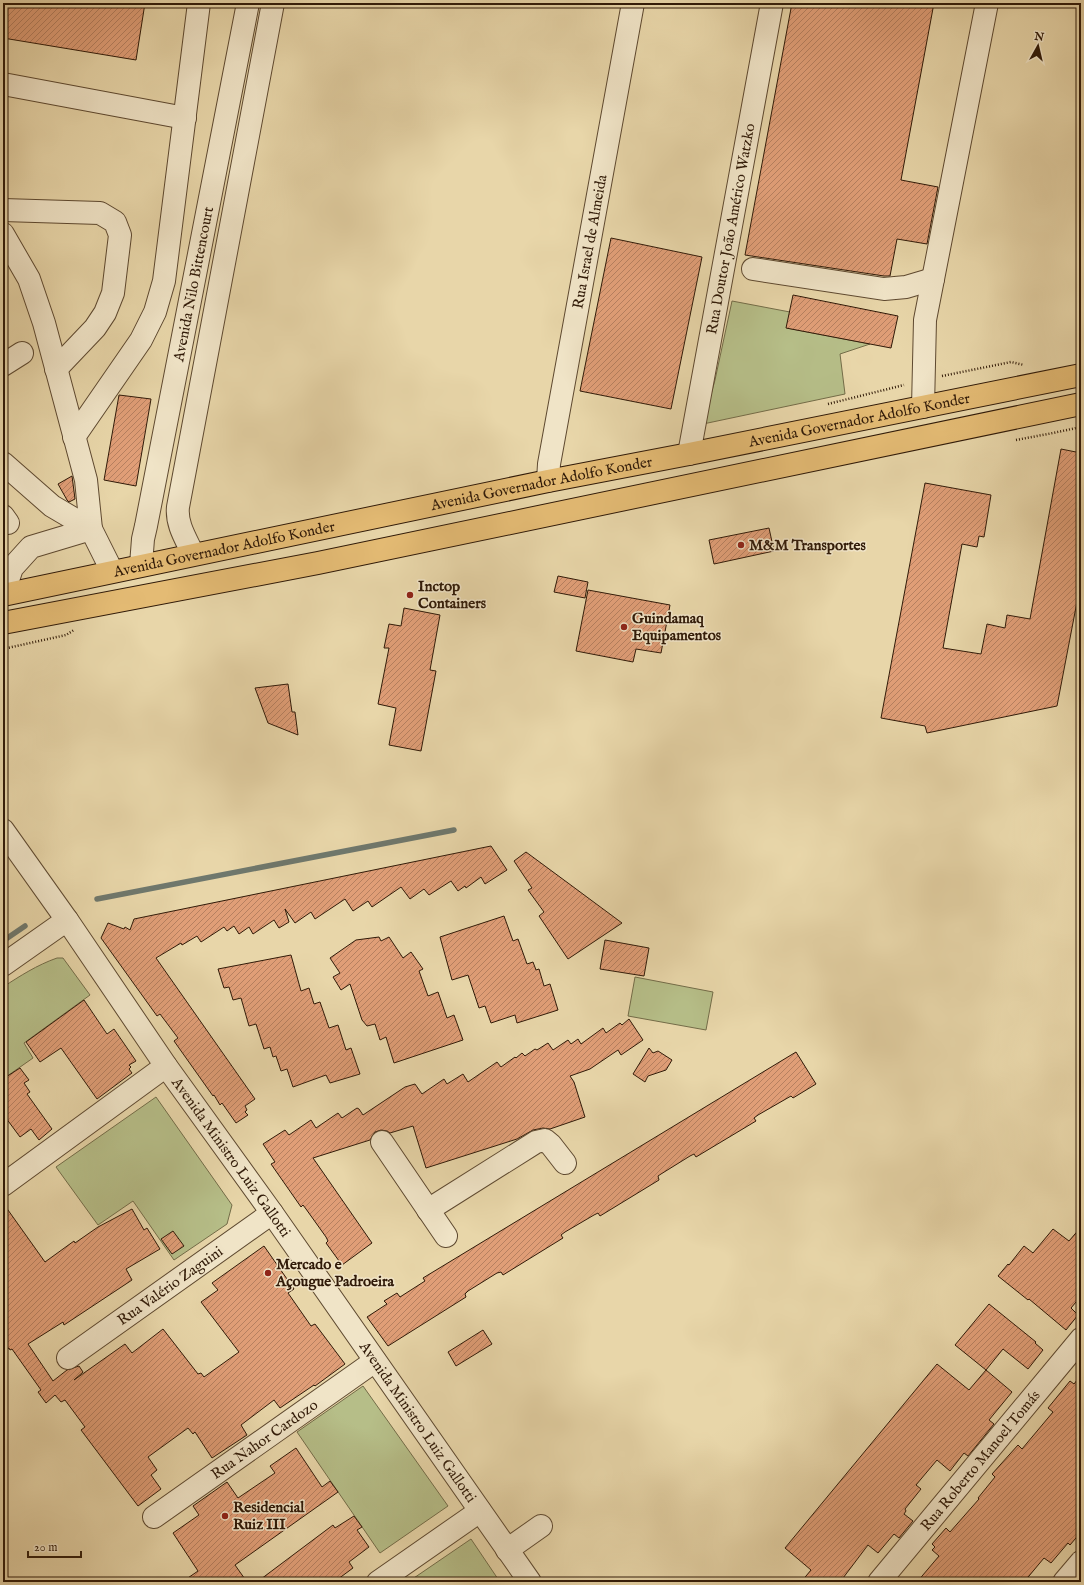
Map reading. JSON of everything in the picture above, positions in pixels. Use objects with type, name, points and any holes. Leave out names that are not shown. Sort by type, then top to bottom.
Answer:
[{"type":"main road","name":"Avenida Governador Adolfo Konder","points":[[3,595],[193,554],[548,481],[1081,375]]},
{"type":"main road","name":"Avenida Governador Adolfo Konder","points":[[3,623],[326,561],[1081,404]]},
{"type":"street","points":[[74,437],[140,340],[155,312],[164,281],[199,3]]},
{"type":"street","name":"Avenida Nilo Bittencourt","points":[[141,565],[143,539],[248,3]]},
{"type":"street","name":"Avenida Nilo Bittencourt","points":[[193,554],[180,526],[177,514],[178,507],[273,3]]},
{"type":"street","name":"Rua Israel de Almeida","points":[[548,481],[549,464],[633,3]]},
{"type":"street","name":"Rua Doutor João Américo Watzko","points":[[689,454],[772,3]]},
{"type":"street","points":[[923,407],[925,320],[987,3]]},
{"type":"street","points":[[3,84],[185,118]]},
{"type":"street","points":[[3,210],[100,213],[115,222],[120,235],[113,293],[105,313],[95,328],[56,370]]},
{"type":"street","points":[[3,234],[29,278],[44,323],[86,480],[91,529],[112,571]]},
{"type":"street","points":[[753,269],[884,289],[906,287],[933,279]]},
{"type":"street","points":[[3,365],[22,353]]},
{"type":"street","points":[[3,463],[52,506],[91,529]]},
{"type":"street","points":[[3,595],[12,568],[31,547],[91,529]]},
{"type":"street","name":"Avenida Ministro Luiz Gallotti","points":[[3,830],[67,920],[166,1066],[272,1213],[374,1361],[530,1582]]},
{"type":"street","points":[[3,965],[67,920]]},
{"type":"street","points":[[3,1185],[166,1066]]},
{"type":"street","points":[[428,1210],[536,1142],[545,1140],[551,1145],[565,1163]]},
{"type":"street","points":[[382,1142],[446,1236]]},
{"type":"street","name":"Rua Valério Zaguini","points":[[68,1358],[272,1213]]},
{"type":"street","name":"Rua Roberto Manoel Tomás","points":[[879,1582],[1081,1339]]},
{"type":"street","name":"Rua Nahor Cardozo","points":[[154,1517],[374,1361]]},
{"type":"street","points":[[378,1582],[480,1511]]},
{"type":"street","points":[[507,1550],[541,1526]]},
{"type":"street","points":[[1064,1582],[1081,1562]]},
{"type":"green space","points":[[732,301],[790,312],[787,328],[870,344],[840,354],[845,394],[703,424],[715,380]]},
{"type":"green space","points":[[57,958],[63,958],[90,995],[24,1043],[33,1058],[3,1079],[3,987],[36,967]]},
{"type":"green space","points":[[635,977],[713,992],[706,1030],[628,1016]]},
{"type":"green space","points":[[156,1097],[232,1205],[227,1224],[174,1260],[133,1201],[98,1225],[56,1167]]},
{"type":"green space","points":[[363,1386],[448,1506],[380,1553],[297,1432]]},
{"type":"green space","points":[[471,1539],[500,1582],[408,1582]]},
{"type":"building","points":[[3,3],[145,3],[136,60],[3,38]]},
{"type":"building","points":[[792,3],[934,3],[901,180],[938,187],[927,244],[897,239],[890,276],[745,255]]},
{"type":"building","points":[[611,238],[702,257],[671,409],[580,391]]},
{"type":"building","points":[[793,295],[898,316],[891,348],[786,328]]},
{"type":"building","points":[[119,395],[151,399],[136,486],[104,480]]},
{"type":"building","points":[[1061,449],[1081,453],[1081,581],[1057,706],[927,733],[925,726],[881,718],[925,483],[991,495],[984,537],[979,536],[977,547],[962,544],[943,648],[981,654],[987,624],[1005,628],[1007,615],[1030,619]]},
{"type":"building","points":[[72,476],[75,499],[69,502],[58,484]]},
{"type":"building","name":"M&M Transportes","points":[[769,528],[774,551],[714,564],[709,540]]},
{"type":"building","points":[[558,576],[588,582],[585,598],[554,592]]},
{"type":"building","name":"Guindamaq Equipamentos","points":[[588,590],[670,605],[661,653],[636,649],[633,662],[576,651]]},
{"type":"building","points":[[404,608],[440,615],[430,670],[436,671],[421,751],[389,745],[396,708],[378,704],[389,648],[384,648],[389,624],[401,626]]},
{"type":"building","points":[[288,684],[292,712],[295,712],[298,735],[268,723],[255,688]]},
{"type":"building","points":[[491,846],[507,870],[485,884],[481,877],[466,888],[465,886],[458,891],[451,881],[429,895],[424,889],[410,899],[401,887],[372,907],[368,901],[353,911],[345,899],[315,919],[311,912],[295,923],[285,909],[289,922],[279,928],[274,920],[253,934],[249,927],[239,934],[234,926],[227,931],[224,927],[201,942],[197,936],[182,945],[181,943],[156,958],[255,1099],[245,1106],[247,1110],[245,1112],[248,1115],[236,1123],[222,1103],[220,1105],[214,1095],[213,1096],[174,1041],[178,1038],[160,1014],[157,1016],[101,938],[108,923],[124,929],[125,927],[130,930],[134,919]]},
{"type":"building","points":[[526,852],[622,923],[568,959],[539,916],[544,912],[528,890],[532,888],[514,861]]},
{"type":"building","points":[[504,916],[513,941],[518,939],[527,964],[533,962],[536,970],[539,969],[544,986],[550,984],[558,1010],[517,1023],[515,1015],[491,1023],[485,1006],[479,1008],[468,975],[452,980],[440,937]]},
{"type":"building","points":[[379,937],[381,941],[389,937],[403,958],[411,952],[423,969],[419,971],[428,996],[438,992],[447,1018],[454,1015],[463,1040],[394,1063],[386,1037],[380,1040],[375,1024],[367,1026],[362,1020],[350,984],[341,990],[333,977],[340,973],[330,958],[356,940]]},
{"type":"building","points":[[605,940],[649,948],[644,976],[600,969]]},
{"type":"building","points":[[291,955],[301,991],[309,988],[314,1004],[320,1002],[329,1028],[338,1025],[346,1050],[351,1048],[360,1074],[330,1083],[326,1075],[293,1087],[287,1069],[281,1071],[276,1056],[273,1057],[270,1047],[264,1049],[256,1024],[249,1026],[241,998],[233,1000],[229,987],[224,988],[218,969]]},
{"type":"building","points":[[84,1000],[107,1034],[114,1029],[136,1061],[129,1065],[131,1067],[129,1069],[132,1073],[97,1099],[61,1048],[40,1062],[26,1042]]},
{"type":"building","points":[[629,1019],[643,1040],[621,1055],[618,1050],[590,1069],[570,1076],[574,1082],[585,1117],[550,1129],[543,1128],[533,1130],[517,1139],[426,1168],[413,1126],[390,1133],[381,1130],[375,1132],[370,1140],[313,1158],[372,1243],[342,1265],[326,1243],[328,1241],[326,1237],[303,1205],[301,1207],[271,1164],[275,1162],[263,1144],[285,1130],[289,1135],[311,1120],[316,1128],[338,1113],[342,1118],[357,1108],[363,1115],[405,1087],[415,1084],[422,1094],[444,1079],[447,1084],[463,1074],[468,1082],[497,1062],[501,1067],[522,1053],[525,1056],[548,1043],[553,1050],[568,1040],[571,1044],[578,1039],[581,1044],[603,1028],[606,1033],[620,1023],[622,1025]]},
{"type":"building","points":[[649,1048],[653,1053],[658,1051],[672,1060],[666,1070],[648,1076],[645,1082],[633,1074]]},
{"type":"building","points":[[796,1052],[816,1084],[793,1098],[791,1096],[758,1115],[754,1118],[756,1121],[696,1157],[694,1154],[690,1156],[658,1176],[659,1180],[600,1216],[598,1213],[565,1232],[561,1235],[563,1238],[503,1275],[501,1272],[497,1273],[468,1291],[465,1294],[466,1297],[388,1346],[367,1317],[387,1304],[384,1301],[397,1293],[400,1297],[425,1281],[423,1278]]},
{"type":"building","points":[[20,1068],[29,1080],[24,1083],[30,1092],[27,1094],[52,1129],[39,1140],[31,1129],[20,1137],[3,1114],[3,1079]]},
{"type":"building","points":[[3,1203],[45,1262],[74,1241],[75,1243],[98,1227],[132,1209],[144,1230],[147,1228],[160,1249],[126,1269],[132,1280],[64,1325],[63,1322],[28,1344],[53,1381],[67,1370],[79,1366],[83,1372],[74,1380],[125,1344],[132,1353],[163,1329],[198,1374],[201,1373],[204,1377],[239,1352],[201,1302],[218,1290],[212,1283],[264,1246],[294,1289],[288,1293],[311,1326],[315,1324],[345,1364],[315,1386],[314,1385],[280,1408],[274,1400],[241,1425],[247,1435],[212,1458],[195,1432],[193,1434],[188,1428],[148,1457],[157,1470],[151,1475],[161,1489],[138,1506],[81,1430],[85,1427],[65,1400],[61,1402],[55,1395],[46,1403],[38,1392],[41,1390],[12,1349],[10,1350],[9,1348],[3,1352]]},
{"type":"building","points":[[1081,1227],[1081,1296],[1071,1308],[1078,1315],[1066,1330],[1029,1299],[1028,1300],[998,1276],[1024,1246],[1033,1253],[1053,1229],[1069,1241]]},
{"type":"building","points":[[173,1231],[184,1246],[172,1254],[161,1239]]},
{"type":"building","points":[[989,1304],[1036,1342],[1035,1343],[1043,1350],[1028,1369],[1003,1349],[986,1370],[955,1345]]},
{"type":"building","points":[[483,1330],[492,1344],[456,1366],[448,1352]]},
{"type":"building","points":[[937,1364],[969,1390],[986,1370],[1012,1392],[989,1420],[994,1424],[968,1456],[964,1453],[950,1471],[937,1460],[916,1485],[921,1489],[905,1509],[906,1511],[904,1514],[913,1521],[899,1538],[894,1534],[878,1553],[868,1545],[840,1582],[801,1582],[811,1570],[785,1548]]},
{"type":"building","points":[[1081,1375],[1081,1532],[1070,1545],[1068,1543],[1051,1563],[1044,1558],[1024,1582],[917,1582],[939,1556],[932,1550],[935,1547],[932,1544],[946,1528],[950,1532],[979,1499],[978,1498],[995,1477],[992,1474],[1018,1445],[1022,1449],[1053,1412],[1048,1408],[1070,1381],[1074,1384]]},
{"type":"building","points":[[296,1448],[322,1487],[330,1481],[338,1492],[235,1565],[247,1582],[182,1582],[198,1571],[173,1533],[199,1515],[193,1506],[227,1482],[238,1498],[275,1473],[270,1466]]},
{"type":"building","points":[[354,1516],[362,1527],[357,1530],[369,1547],[349,1562],[353,1568],[334,1582],[257,1582],[333,1525],[335,1528]]},
{"type":"waterway","points":[[97,899],[454,830]]},
{"type":"waterway","points":[[3,941],[25,926]]},
{"type":"place","name":"M&M Transportes","points":[[741,545]]},
{"type":"place","name":"Inctop Containers","points":[[410,595]]},
{"type":"place","name":"Guindamaq Equipamentos","points":[[624,627]]},
{"type":"place","name":"Mercado e Açougue Padroeira","points":[[268,1273]]},
{"type":"place","name":"Residencial Ruiz III","points":[[225,1516]]}]
